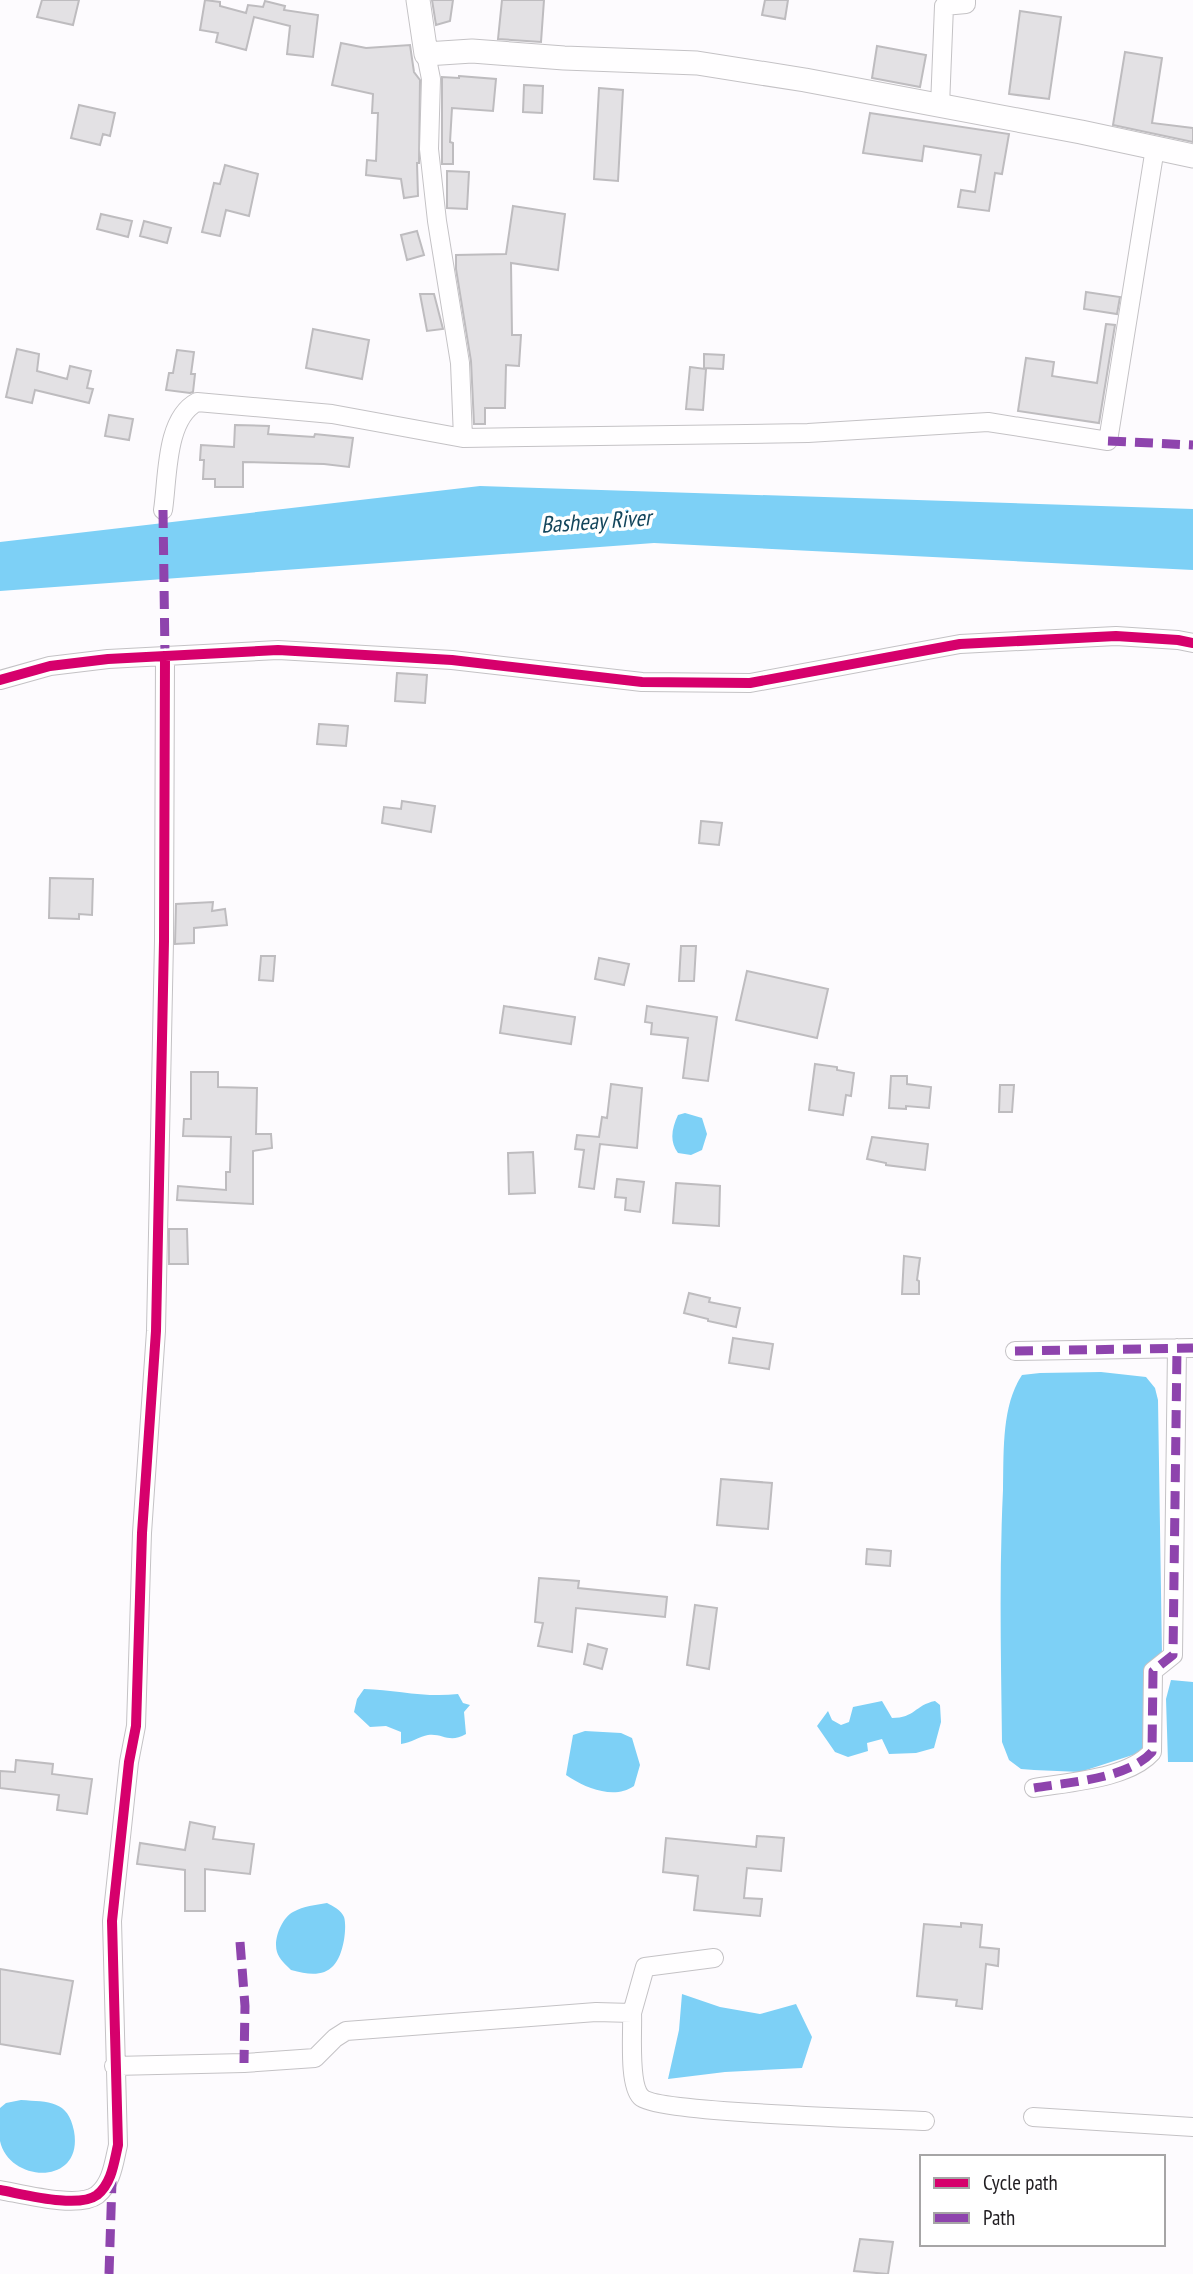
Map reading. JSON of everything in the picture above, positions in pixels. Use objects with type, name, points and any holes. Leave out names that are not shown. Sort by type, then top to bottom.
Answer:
[{"type":"street","points":[[418,0],[431,79],[429,149],[437,221],[460,363],[463,438]]},
{"type":"street","points":[[940,106],[944,6],[966,4],[966,0]]},
{"type":"street","points":[[426,54],[472,51],[697,63],[805,80],[1193,156]]},
{"type":"street","points":[[163,510],[174,428],[188,407],[197,402],[332,414],[463,438],[782,434],[988,422],[1108,441],[1155,148]]},
{"type":"street","points":[[0,680],[50,666],[108,659],[278,650],[452,660],[642,682],[750,683],[960,644],[1116,636],[1193,643]]},
{"type":"street","points":[[0,2190],[76,2202],[97,2195],[112,2174],[118,2145],[112,1921],[136,1726],[142,1533],[156,1331],[164,942],[165,656]]},
{"type":"street","points":[[1014,1351],[1185,1348],[1173,1655],[1153,1671],[1152,1752],[1144,1761],[1117,1773],[1034,1788]]},
{"type":"street","points":[[714,1958],[645,1968],[632,2013],[634,2079],[641,2097],[649,2103],[671,2107],[925,2121]]},
{"type":"street","points":[[114,2066],[244,2063],[315,2058],[346,2031],[596,2012],[632,2013]]},
{"type":"street","points":[[1033,2117],[1193,2127]]},
{"type":"water","name":"Basheay River","points":[[480,486],[1193,509],[1193,570],[654,543],[0,591],[0,542]]},
{"type":"water","points":[[685,1113],[702,1118],[707,1134],[702,1150],[691,1155],[678,1153],[672,1139],[678,1115]]},
{"type":"water","points":[[1101,1372],[1146,1377],[1155,1388],[1158,1400],[1162,1655],[1151,1735],[1142,1752],[1080,1772],[1021,1769],[1009,1760],[1002,1742],[1001,1553],[1004,1446],[1010,1401],[1022,1375]]},
{"type":"water","points":[[1171,1680],[1193,1682],[1193,1762],[1168,1762],[1166,1699]]},
{"type":"water","points":[[364,1689],[458,1694],[463,1703],[470,1705],[464,1712],[466,1734],[455,1738],[428,1735],[401,1744],[401,1732],[386,1726],[370,1727],[354,1712],[357,1699]]},
{"type":"water","points":[[882,1701],[892,1718],[906,1716],[935,1701],[940,1705],[941,1722],[934,1748],[916,1753],[889,1754],[882,1739],[867,1743],[868,1751],[848,1757],[835,1752],[817,1726],[828,1711],[832,1720],[841,1725],[849,1722],[853,1707]]},
{"type":"water","points":[[585,1731],[621,1733],[632,1738],[640,1765],[634,1786],[618,1792],[600,1791],[566,1775],[573,1735]]},
{"type":"water","points":[[327,1903],[339,1910],[345,1919],[344,1940],[338,1960],[327,1971],[320,1973],[291,1970],[281,1959],[276,1947],[282,1924],[297,1910]]},
{"type":"water","points":[[682,1994],[720,2007],[760,2014],[796,2004],[812,2037],[802,2068],[725,2072],[668,2079],[679,2030]]},
{"type":"water","points":[[21,2100],[56,2105],[67,2113],[74,2131],[74,2149],[68,2162],[57,2170],[44,2173],[30,2171],[17,2165],[6,2155],[0,2141],[0,2108],[6,2103]]},
{"type":"building","points":[[42,0],[79,0],[73,25],[37,17]]},
{"type":"building","points":[[205,0],[220,2],[220,6],[246,13],[248,5],[263,7],[265,1],[285,6],[284,10],[318,15],[313,57],[287,54],[290,26],[254,17],[246,50],[216,42],[218,33],[200,30]]},
{"type":"building","points":[[432,0],[453,0],[450,21],[436,25]]},
{"type":"building","points":[[502,0],[544,0],[541,42],[498,39]]},
{"type":"building","points":[[765,0],[788,0],[785,19],[762,15]]},
{"type":"building","points":[[1020,11],[1061,17],[1049,99],[1009,94]]},
{"type":"building","points":[[341,43],[366,48],[410,45],[414,72],[420,80],[418,196],[404,198],[401,179],[366,175],[367,160],[376,161],[378,113],[372,113],[373,94],[332,85]]},
{"type":"building","points":[[877,46],[926,55],[920,87],[872,78]]},
{"type":"building","points":[[1125,52],[1162,58],[1152,123],[1193,128],[1193,142],[1113,125]]},
{"type":"building","points":[[442,77],[496,79],[493,111],[452,108],[450,142],[453,143],[453,164],[442,164]]},
{"type":"building","points":[[524,85],[543,86],[542,113],[523,112]]},
{"type":"building","points":[[599,88],[623,90],[618,181],[594,179]]},
{"type":"building","points":[[79,105],[115,113],[110,136],[103,134],[100,145],[71,138]]},
{"type":"building","points":[[870,113],[1009,134],[1002,174],[995,173],[989,211],[958,207],[961,190],[975,192],[981,155],[924,146],[922,161],[863,153]]},
{"type":"building","points":[[225,165],[258,174],[249,216],[226,210],[220,236],[202,232],[214,183],[220,184]]},
{"type":"building","points":[[447,171],[469,172],[467,209],[447,208]]},
{"type":"building","points":[[513,206],[565,214],[558,270],[511,263],[512,335],[521,335],[519,366],[506,365],[505,408],[485,408],[485,424],[474,424],[471,361],[456,255],[506,254]]},
{"type":"building","points":[[101,214],[132,221],[128,237],[97,229]]},
{"type":"building","points":[[144,221],[171,228],[167,243],[140,236]]},
{"type":"building","points":[[417,231],[424,255],[407,260],[401,235]]},
{"type":"building","points":[[1086,292],[1120,297],[1117,314],[1084,309]]},
{"type":"building","points":[[420,294],[434,294],[443,329],[427,331]]},
{"type":"building","points":[[1106,324],[1115,325],[1099,423],[1018,411],[1026,358],[1054,362],[1052,376],[1097,383]]},
{"type":"building","points":[[313,329],[369,340],[362,379],[306,368]]},
{"type":"building","points":[[17,349],[39,354],[37,371],[67,379],[70,366],[91,371],[87,388],[93,389],[89,403],[35,390],[32,403],[6,397]]},
{"type":"building","points":[[177,350],[194,352],[191,374],[195,374],[193,392],[166,390],[169,373],[173,373]]},
{"type":"building","points":[[704,354],[724,355],[723,369],[704,368]]},
{"type":"building","points":[[690,367],[706,369],[703,410],[686,409]]},
{"type":"building","points":[[109,415],[133,419],[129,440],[105,436]]},
{"type":"building","points":[[235,425],[269,426],[268,434],[314,437],[315,434],[353,438],[349,467],[243,462],[243,487],[215,487],[215,479],[203,479],[204,460],[200,460],[201,445],[234,447]]},
{"type":"building","points":[[397,673],[427,675],[425,703],[395,701]]},
{"type":"building","points":[[319,724],[348,726],[346,746],[317,744]]},
{"type":"building","points":[[402,801],[435,806],[431,832],[382,823],[384,807],[401,809]]},
{"type":"building","points":[[701,821],[722,823],[719,845],[699,843]]},
{"type":"building","points":[[50,878],[93,879],[92,915],[79,914],[79,919],[49,918]]},
{"type":"building","points":[[213,902],[212,911],[225,909],[227,925],[194,928],[194,943],[175,944],[176,904]]},
{"type":"building","points":[[681,946],[696,946],[694,981],[679,981]]},
{"type":"building","points":[[261,956],[275,956],[273,981],[259,980]]},
{"type":"building","points":[[599,958],[629,964],[624,985],[595,979]]},
{"type":"building","points":[[747,971],[828,989],[817,1038],[736,1020]]},
{"type":"building","points":[[504,1006],[575,1017],[571,1044],[500,1033]]},
{"type":"building","points":[[647,1006],[717,1017],[708,1081],[683,1078],[688,1038],[651,1034],[652,1023],[645,1022]]},
{"type":"building","points":[[815,1064],[854,1073],[851,1096],[846,1095],[843,1115],[809,1110]]},
{"type":"building","points":[[191,1072],[218,1072],[218,1087],[257,1088],[256,1134],[271,1134],[272,1148],[253,1151],[253,1204],[177,1200],[178,1186],[226,1190],[226,1172],[230,1172],[231,1137],[183,1136],[184,1119],[191,1119]]},
{"type":"building","points":[[891,1076],[907,1076],[907,1084],[931,1087],[929,1108],[889,1108]]},
{"type":"building","points":[[611,1084],[642,1088],[637,1148],[600,1144],[594,1189],[579,1187],[584,1150],[575,1149],[577,1135],[599,1137],[602,1117],[607,1118]]},
{"type":"building","points":[[1000,1085],[1014,1085],[1012,1112],[999,1112]]},
{"type":"building","points":[[872,1137],[928,1144],[925,1170],[886,1165],[867,1159]]},
{"type":"building","points":[[533,1152],[535,1193],[509,1194],[508,1153]]},
{"type":"building","points":[[617,1179],[644,1182],[640,1212],[625,1210],[626,1198],[615,1197]]},
{"type":"building","points":[[676,1183],[720,1186],[719,1226],[673,1223]]},
{"type":"building","points":[[169,1229],[187,1229],[188,1264],[169,1264]]},
{"type":"building","points":[[904,1256],[920,1258],[917,1280],[919,1294],[902,1294]]},
{"type":"building","points":[[689,1293],[710,1298],[709,1302],[740,1308],[736,1327],[684,1313]]},
{"type":"building","points":[[733,1338],[773,1344],[769,1369],[729,1363]]},
{"type":"building","points":[[721,1479],[772,1483],[768,1529],[717,1525]]},
{"type":"building","points":[[867,1549],[891,1551],[890,1566],[866,1564]]},
{"type":"building","points":[[539,1578],[579,1581],[578,1588],[667,1597],[665,1617],[576,1608],[572,1652],[538,1646],[543,1623],[535,1622]]},
{"type":"building","points":[[695,1605],[717,1608],[709,1669],[687,1665]]},
{"type":"building","points":[[588,1644],[607,1649],[602,1669],[584,1664]]},
{"type":"building","points":[[16,1760],[53,1764],[52,1774],[92,1779],[87,1814],[57,1810],[59,1795],[0,1788],[0,1771],[15,1772]]},
{"type":"building","points":[[190,1822],[215,1827],[213,1839],[254,1844],[250,1874],[205,1869],[205,1911],[185,1911],[185,1870],[137,1864],[140,1843],[185,1850]]},
{"type":"building","points":[[757,1836],[784,1838],[781,1871],[747,1868],[744,1898],[762,1899],[760,1916],[694,1910],[698,1876],[663,1872],[666,1838],[756,1847]]},
{"type":"building","points":[[961,1923],[982,1925],[980,1947],[999,1949],[998,1966],[986,1964],[982,2009],[956,2006],[957,2000],[917,1996],[924,1924],[961,1927]]},
{"type":"building","points":[[0,1969],[73,1981],[60,2054],[0,2044]]},
{"type":"building","points":[[860,2239],[893,2242],[888,2274],[854,2271]]},
{"type":"marked path","points":[[1108,441],[1193,445]]},
{"type":"marked path","points":[[163,510],[165,656]]},
{"type":"marked path","points":[[1034,1788],[1113,1774],[1141,1761],[1152,1752],[1153,1671],[1173,1655],[1177,1348]]},
{"type":"marked path","points":[[1015,1351],[1193,1348]]},
{"type":"marked path","points":[[240,1942],[245,2006],[244,2063]]},
{"type":"marked path","points":[[109,2274],[112,2181]]},
{"type":"cycle path","points":[[0,680],[50,666],[108,659],[278,650],[452,660],[642,682],[750,683],[960,644],[1116,636],[1193,643]]},
{"type":"cycle path","points":[[0,2190],[64,2201],[88,2199],[97,2195],[106,2185],[118,2145],[112,1921],[129,1762],[136,1726],[142,1533],[156,1331],[164,941],[165,656]]}]
